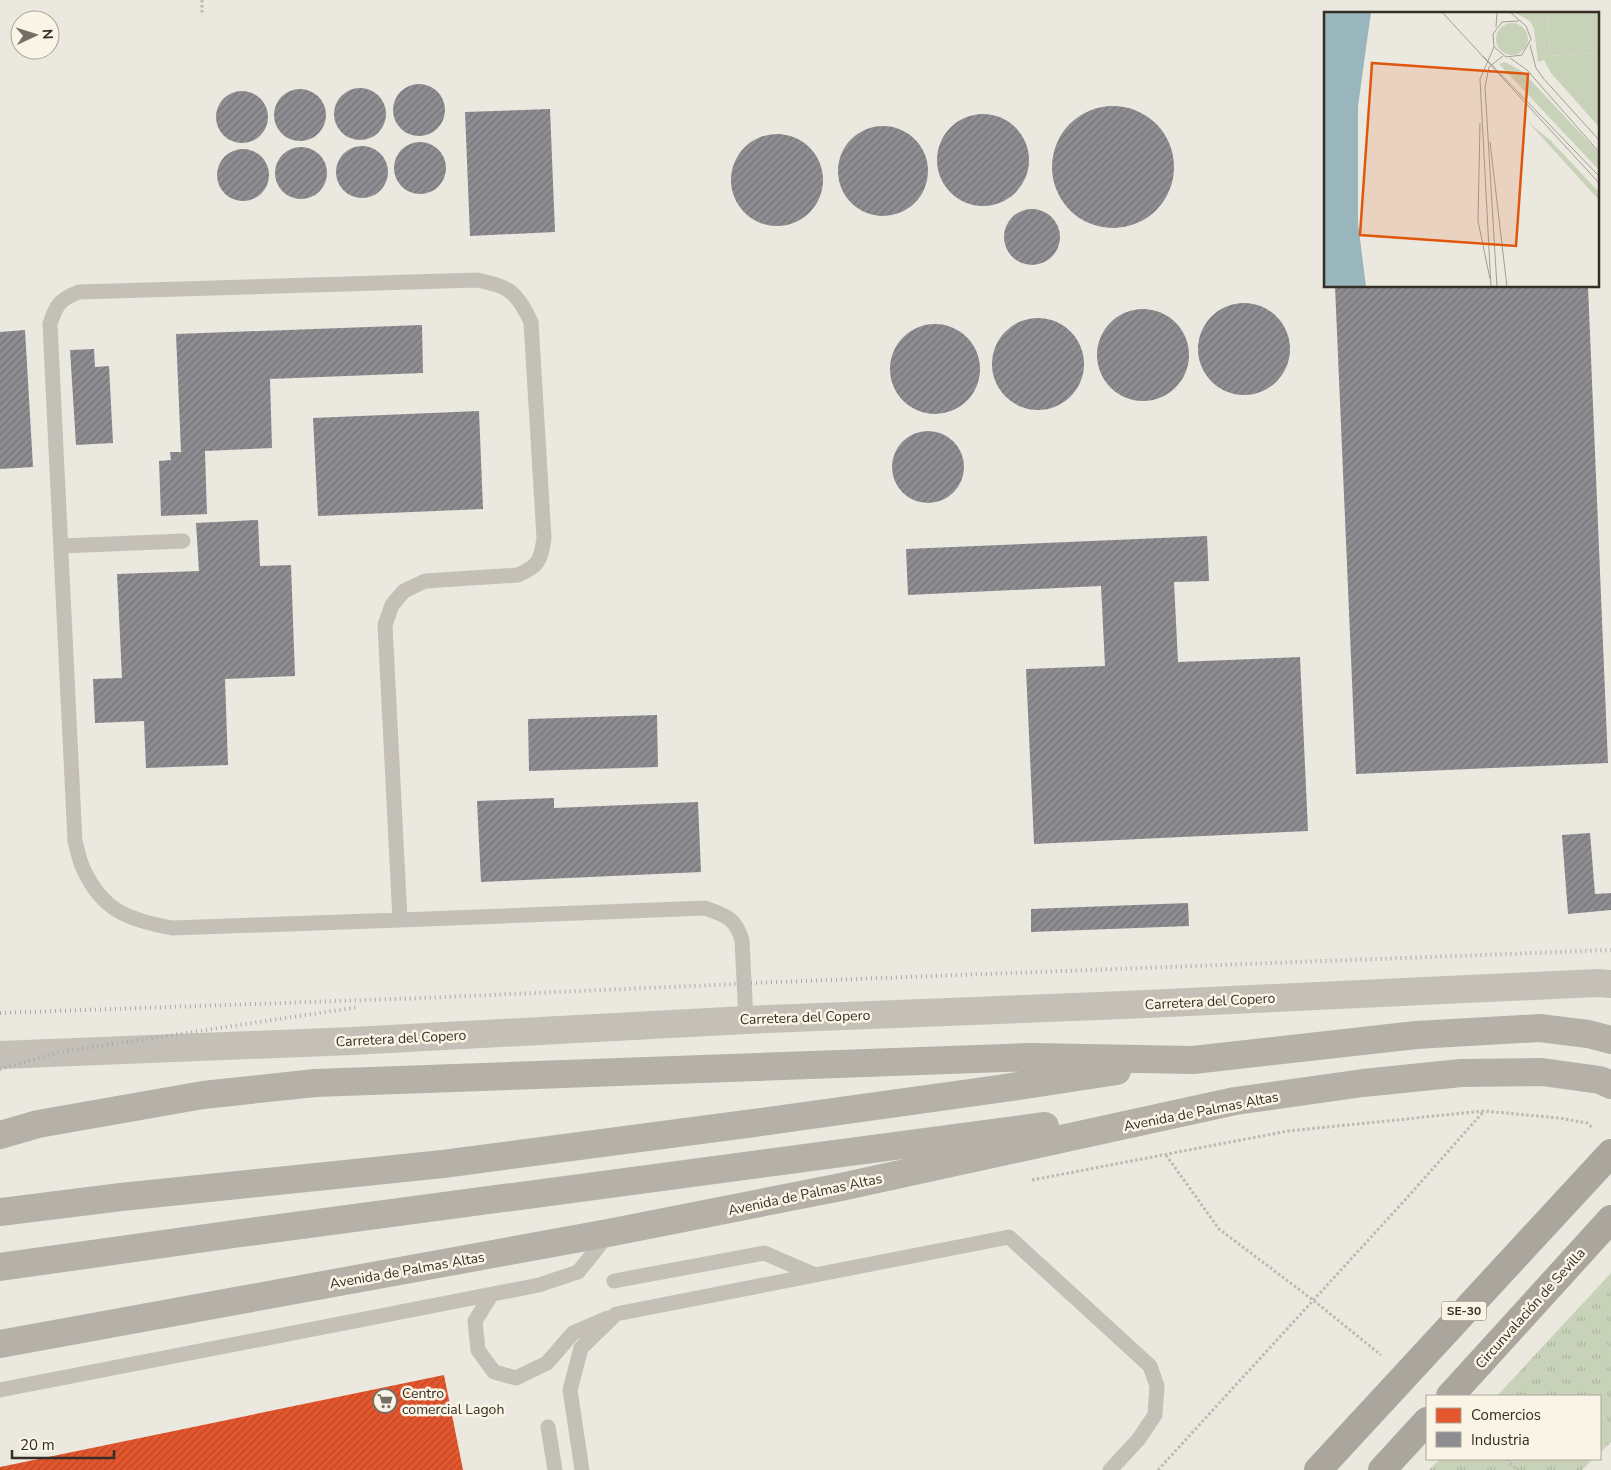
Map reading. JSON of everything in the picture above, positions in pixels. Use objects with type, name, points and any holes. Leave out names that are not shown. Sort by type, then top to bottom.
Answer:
[{"type":"highway","name":"SE-30","points":[[1318,1470],[1611,1153]]},
{"type":"highway","name":"Circunvalación de Sevilla","points":[[1451,1395],[1611,1219]]},
{"type":"highway","points":[[1382,1470],[1426,1422]]},
{"type":"main road","points":[[0,1212],[121,1197],[443,1164],[978,1092],[1193,1060],[1416,1035],[1540,1028],[1588,1034],[1611,1040]]},
{"type":"main road","points":[[0,1134],[38,1124],[203,1095],[315,1083],[1032,1057],[1193,1060]]},
{"type":"main road","name":"Avenida de Palmas Altas","points":[[0,1344],[608,1233],[841,1187],[1235,1101],[1363,1083],[1461,1073],[1542,1072],[1600,1080],[1611,1085]]},
{"type":"main road","points":[[0,1267],[253,1231],[1235,1101]]},
{"type":"street","name":"Carretera del Copero","points":[[0,1054],[342,1041],[746,1020],[1134,1005],[1597,983],[1611,984]]},
{"type":"lane","points":[[400,920],[385,625],[392,605],[404,591],[425,581],[518,575],[530,570],[541,558],[544,538],[531,322],[522,304],[512,293],[497,284],[477,280],[79,292],[66,296],[55,309],[50,324],[75,842],[82,867],[97,892],[117,912],[145,923],[172,928],[400,920],[705,908],[730,918],[738,928],[742,940],[746,1020]]},
{"type":"lane","points":[[61,546],[183,541]]},
{"type":"lane","points":[[0,1390],[539,1285],[578,1272],[608,1233]]},
{"type":"lane","points":[[492,1294],[476,1322],[478,1350],[494,1372],[516,1378],[547,1363],[573,1332],[616,1314],[1009,1237],[1150,1366],[1158,1386],[1156,1416],[1138,1440],[1110,1470]]},
{"type":"lane","points":[[614,1281],[764,1253],[815,1275]]},
{"type":"lane","points":[[582,1470],[570,1390],[581,1348],[616,1314]]},
{"type":"lane","points":[[548,1427],[555,1470]]},
{"type":"path","points":[[202,0],[202,13]]},
{"type":"path","points":[[1158,1470],[1484,1111]]},
{"type":"path","points":[[1166,1154],[1219,1229],[1313,1300],[1387,1360]]},
{"type":"path","points":[[1508,1460],[1517,1470]]},
{"type":"green space","points":[[1611,1273],[1611,1442],[1601,1452],[1601,1395],[1498,1395]]},
{"type":"green space","points":[[1439,1460],[1592,1460],[1582,1470],[1429,1470]]},
{"type":"building: Comercios","name":"Centro comercial Lagoh","points":[[444,1375],[463,1470],[0,1470],[0,1467]]},
{"type":"building: Industria","points":[[419,84],[429,86],[437,92],[443,100],[445,110],[443,120],[437,128],[429,134],[419,136],[409,134],[401,128],[395,120],[393,110],[395,100],[401,92],[409,86]]},
{"type":"building: Industria","points":[[360,88],[370,90],[378,96],[384,104],[386,114],[384,124],[378,132],[370,138],[360,140],[350,138],[342,132],[336,124],[334,114],[336,104],[342,96],[350,90]]},
{"type":"building: Industria","points":[[300,89],[310,91],[318,97],[324,105],[326,115],[324,125],[318,133],[310,139],[300,141],[290,139],[282,133],[276,125],[274,115],[276,105],[282,97],[290,91]]},
{"type":"building: Industria","points":[[242,91],[252,93],[260,99],[266,107],[268,117],[266,127],[260,135],[252,141],[242,143],[232,141],[224,135],[218,127],[216,117],[218,107],[224,99],[232,93]]},
{"type":"building: Industria","points":[[1113,106],[1125,107],[1136,111],[1147,116],[1156,124],[1164,133],[1169,144],[1173,155],[1173,179],[1169,190],[1164,201],[1156,210],[1147,218],[1136,223],[1125,227],[1113,228],[1101,227],[1090,223],[1079,218],[1070,210],[1062,201],[1057,190],[1053,179],[1052,167],[1053,155],[1057,144],[1062,133],[1070,124],[1079,116],[1090,111],[1101,107]]},
{"type":"building: Industria","points":[[550,109],[555,232],[470,236],[465,112]]},
{"type":"building: Industria","points":[[983,114],[1000,118],[1015,128],[1025,143],[1029,160],[1025,177],[1015,192],[1000,202],[983,206],[966,202],[951,192],[941,177],[937,160],[941,143],[951,128],[966,118]]},
{"type":"building: Industria","points":[[874,126],[892,126],[908,133],[921,146],[928,162],[928,180],[921,196],[908,209],[892,216],[874,216],[858,209],[845,196],[838,180],[838,162],[845,146],[858,133]]},
{"type":"building: Industria","points":[[777,134],[794,138],[809,148],[819,163],[823,180],[819,197],[809,212],[794,222],[777,226],[760,222],[745,212],[735,197],[731,180],[735,163],[745,148],[760,138]]},
{"type":"building: Industria","points":[[420,142],[430,144],[438,150],[444,158],[446,168],[444,178],[438,186],[430,192],[420,194],[410,192],[402,186],[396,178],[394,168],[396,158],[402,150],[410,144]]},
{"type":"building: Industria","points":[[362,146],[372,148],[380,154],[386,162],[388,172],[386,182],[380,190],[372,196],[362,198],[352,196],[344,190],[338,182],[336,172],[338,162],[344,154],[352,148]]},
{"type":"building: Industria","points":[[301,147],[311,149],[319,155],[325,163],[327,173],[325,183],[319,191],[311,197],[301,199],[291,197],[283,191],[277,183],[275,173],[277,163],[283,155],[291,149]]},
{"type":"building: Industria","points":[[243,149],[253,151],[261,157],[267,165],[269,175],[267,185],[261,193],[253,199],[243,201],[233,199],[225,193],[219,185],[217,175],[219,165],[225,157],[233,151]]},
{"type":"building: Industria","points":[[1026,209],[1038,209],[1048,213],[1056,221],[1060,237],[1056,253],[1048,261],[1038,265],[1026,265],[1016,261],[1008,253],[1004,243],[1004,231],[1008,221],[1016,213]]},
{"type":"building: Industria","points":[[1335,288],[1588,288],[1608,763],[1356,774]]},
{"type":"building: Industria","points":[[1244,303],[1261,307],[1276,317],[1286,332],[1290,349],[1286,366],[1276,381],[1261,391],[1244,395],[1227,391],[1212,381],[1202,366],[1198,349],[1202,332],[1212,317],[1227,307]]},
{"type":"building: Industria","points":[[1143,309],[1160,313],[1175,323],[1185,338],[1189,355],[1185,372],[1175,387],[1160,397],[1143,401],[1126,397],[1111,387],[1101,372],[1097,355],[1101,338],[1111,323],[1126,313]]},
{"type":"building: Industria","points":[[1038,318],[1055,322],[1070,332],[1080,347],[1084,364],[1080,381],[1070,396],[1055,406],[1038,410],[1021,406],[1006,396],[996,381],[992,364],[996,347],[1006,332],[1021,322]]},
{"type":"building: Industria","points":[[926,324],[944,324],[960,331],[973,344],[980,360],[980,378],[973,394],[960,407],[944,414],[926,414],[910,407],[897,394],[890,378],[890,360],[897,344],[910,331]]},
{"type":"building: Industria","points":[[422,325],[423,373],[270,379],[272,448],[205,451],[207,514],[161,516],[159,461],[171,460],[170,452],[181,452],[176,334]]},
{"type":"building: Industria","points":[[25,330],[33,467],[0,469],[0,332]]},
{"type":"building: Industria","points":[[94,349],[95,367],[109,366],[113,443],[76,445],[70,350]]},
{"type":"building: Industria","points":[[479,411],[483,509],[318,516],[313,418]]},
{"type":"building: Industria","points":[[928,431],[948,437],[958,447],[964,467],[958,487],[948,497],[928,503],[908,497],[898,487],[892,467],[898,447],[908,437]]},
{"type":"building: Industria","points":[[258,520],[260,566],[291,565],[295,676],[225,679],[228,765],[146,768],[144,721],[95,723],[93,679],[122,678],[117,574],[199,571],[196,523]]},
{"type":"building: Industria","points":[[1207,536],[1209,581],[1174,582],[1178,662],[1300,657],[1308,831],[1034,844],[1026,669],[1105,666],[1101,586],[908,595],[906,549]]},
{"type":"building: Industria","points":[[657,715],[658,767],[529,771],[528,719]]},
{"type":"building: Industria","points":[[554,798],[554,808],[698,802],[701,872],[481,882],[477,801]]},
{"type":"building: Industria","points":[[1590,833],[1595,894],[1611,893],[1611,910],[1568,914],[1562,835]]},
{"type":"building: Industria","points":[[1188,903],[1189,926],[1031,932],[1031,909]]},
{"type":"railway","points":[[751,983],[1611,950]]},
{"type":"railway","points":[[0,1013],[422,998],[736,984]]},
{"type":"railway","points":[[0,1069],[60,1052],[359,1007]]},
{"type":"place","name":"Centro comercial Lagoh","points":[[385,1401]]}]
